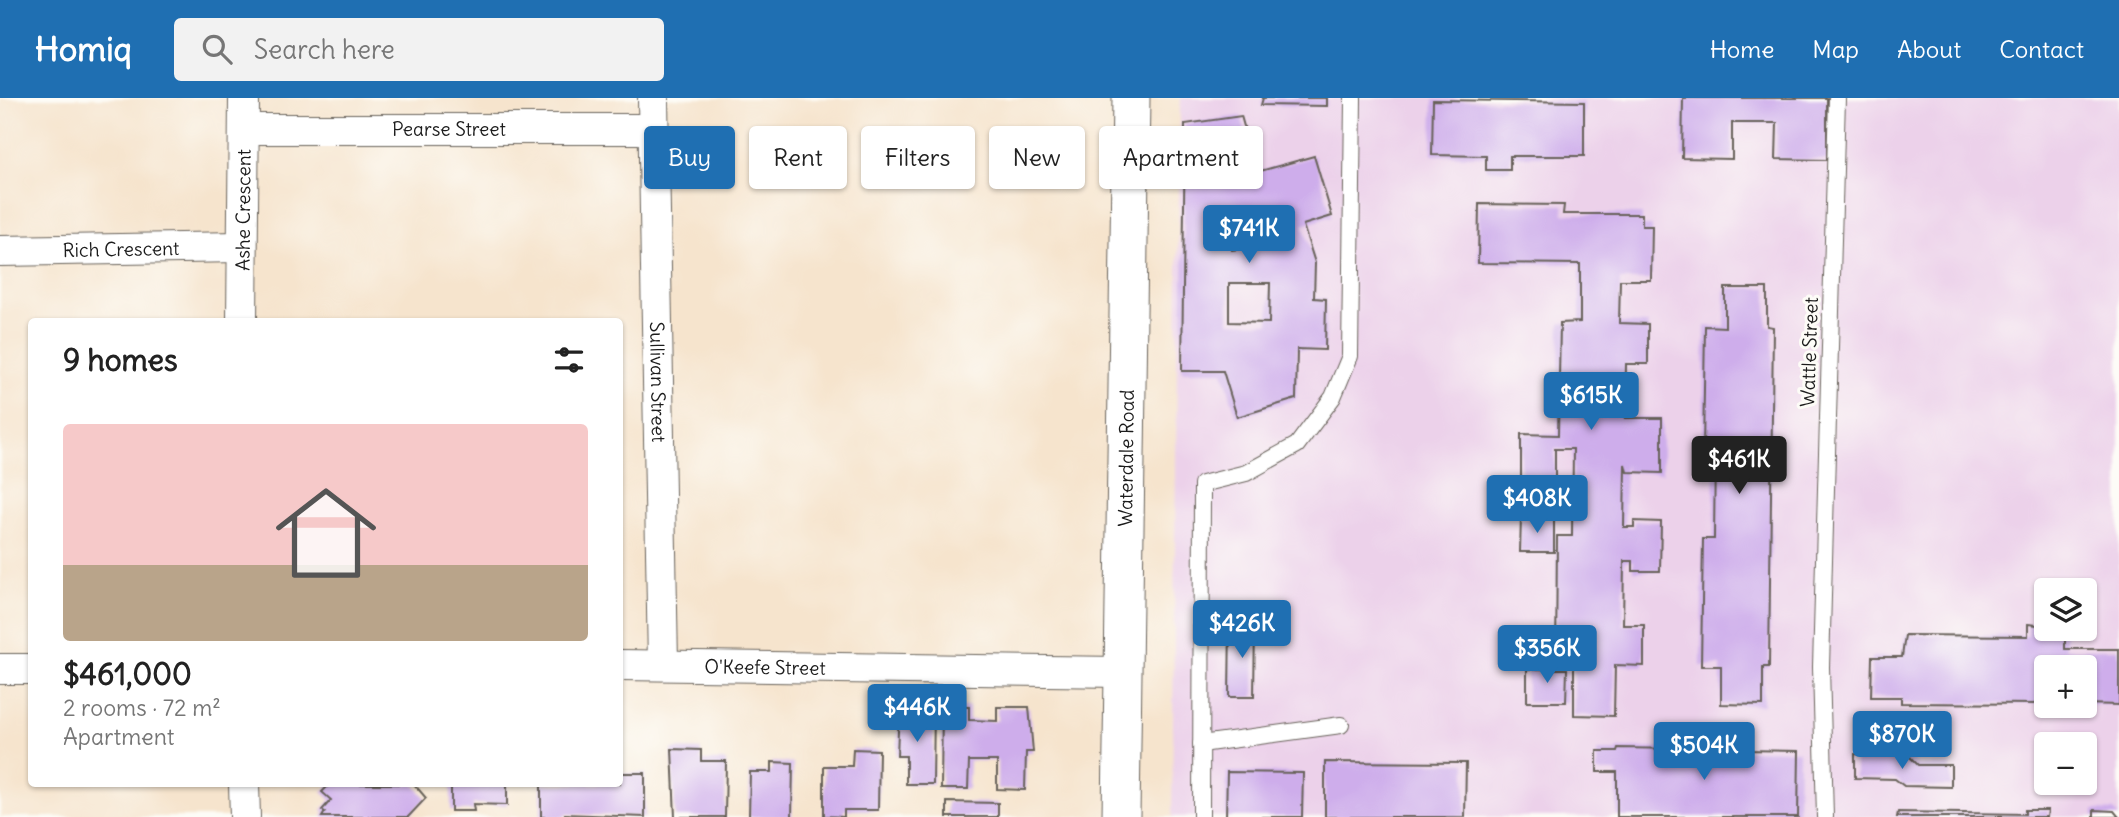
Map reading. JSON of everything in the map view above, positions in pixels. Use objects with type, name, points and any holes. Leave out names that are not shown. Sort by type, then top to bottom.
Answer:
[{"type":"street","name":"Ashe Crescent","points":[[242,318],[244,98]]},
{"type":"street","name":"Sullivan Street","points":[[653,98],[653,126]]},
{"type":"street","name":"Waterdale Road","points":[[1121,817],[1131,98]]},
{"type":"street","name":"Pearse Street","points":[[244,130],[644,129]]},
{"type":"street","name":"Sullivan Street","points":[[654,189],[663,665]]},
{"type":"street","name":"Rich Crescent","points":[[0,251],[242,247]]},
{"type":"street","name":"O'Keefe Street","points":[[623,665],[1122,672]]},
{"type":"street","points":[[0,670],[28,670]]},
{"type":"street","points":[[244,787],[244,817]]},
{"type":"lane","points":[[1201,817],[1202,484],[1246,473],[1297,444],[1333,397],[1350,356],[1353,98]]},
{"type":"lane","name":"Wattle Street","points":[[1825,817],[1821,667],[1837,98]]},
{"type":"lane","points":[[1201,744],[1341,725]]},
{"type":"shaded area","points":[[1180,98],[2119,98],[2119,817],[1172,817],[1179,189],[1263,189],[1263,126],[1180,126]]},
{"type":"building","points":[[1263,98],[1327,98],[1327,106],[1261,105]]},
{"type":"building","points":[[1683,98],[1827,98],[1827,160],[1776,159],[1777,123],[1732,123],[1732,159],[1682,158]]},
{"type":"building","points":[[1433,100],[1584,102],[1584,156],[1510,156],[1510,170],[1486,170],[1486,156],[1432,155]]},
{"type":"building","points":[[1241,116],[1244,126],[1185,126]]},
{"type":"building","points":[[1314,156],[1332,216],[1303,225],[1315,263],[1314,298],[1326,299],[1325,350],[1297,349],[1296,399],[1237,417],[1223,371],[1182,371],[1184,189],[1263,189],[1263,170]],"holes":[[[1259,213],[1267,246],[1232,250],[1230,221]],[[1229,283],[1270,283],[1269,323],[1229,322]]]},
{"type":"building","points":[[1479,204],[1564,205],[1563,214],[1642,214],[1642,226],[1652,226],[1651,280],[1620,280],[1619,323],[1648,324],[1648,364],[1626,364],[1625,418],[1662,418],[1662,473],[1627,472],[1625,464],[1624,527],[1634,527],[1634,521],[1661,522],[1660,571],[1633,571],[1633,561],[1624,561],[1623,625],[1644,625],[1644,666],[1615,665],[1614,716],[1574,715],[1574,665],[1556,665],[1557,536],[1572,536],[1573,449],[1555,449],[1555,480],[1521,480],[1521,434],[1558,435],[1560,323],[1580,322],[1580,264],[1478,263]]},
{"type":"building","points":[[1725,288],[1767,288],[1767,326],[1773,327],[1769,667],[1763,667],[1763,705],[1721,704],[1721,666],[1701,666],[1703,539],[1714,539],[1715,452],[1703,452],[1705,326],[1725,327]]},
{"type":"building","points":[[1521,518],[1554,519],[1554,552],[1520,552]]},
{"type":"building","points":[[1230,622],[1255,622],[1254,697],[1229,697]]},
{"type":"building","points":[[2028,624],[2034,625],[2034,641],[2065,641],[2065,649],[2119,649],[2119,705],[2097,704],[2097,655],[2034,655],[2034,704],[1901,703],[1901,697],[1871,697],[1872,657],[1902,657],[1905,635],[2028,636]]},
{"type":"building","points":[[1527,669],[1567,669],[1566,702],[1527,702]]},
{"type":"building","points":[[942,706],[969,707],[969,720],[997,721],[997,707],[1029,707],[1033,752],[1026,752],[1025,790],[997,789],[997,761],[969,761],[968,789],[941,789]]},
{"type":"building","points":[[907,707],[934,708],[933,784],[906,784],[906,756],[897,756],[900,713],[907,713]]},
{"type":"building","points":[[1618,748],[1799,751],[1798,817],[1617,817],[1617,772],[1597,772],[1597,751],[1617,751]]},
{"type":"building","points":[[672,749],[701,750],[701,761],[726,761],[725,817],[675,817]]},
{"type":"building","points":[[853,749],[879,750],[878,810],[844,810],[844,817],[824,816],[824,766],[852,766]]},
{"type":"building","points":[[1855,754],[1908,755],[1918,765],[1951,765],[1951,787],[1904,786],[1895,779],[1855,778]]},
{"type":"building","points":[[772,762],[793,763],[792,817],[749,817],[750,772],[772,772]]},
{"type":"building","points":[[1325,762],[1466,763],[1465,817],[1325,817]]},
{"type":"building","points":[[1227,772],[1303,773],[1302,817],[1226,817]]},
{"type":"building","points":[[623,773],[645,773],[645,817],[565,814],[565,817],[541,817],[541,787],[623,787]]},
{"type":"building","points":[[327,787],[417,787],[426,798],[408,817],[322,817],[325,812],[322,810],[331,800],[322,792]]},
{"type":"building","points":[[451,787],[507,787],[507,805],[473,804],[474,811],[451,811]]},
{"type":"building","points":[[947,802],[998,803],[998,817],[947,817]]},
{"type":"building","points":[[2025,810],[2048,810],[2047,817],[1897,817],[1898,812],[2025,814]]},
{"type":"building","points":[[2094,810],[2114,811],[2119,817],[2094,817]]}]
